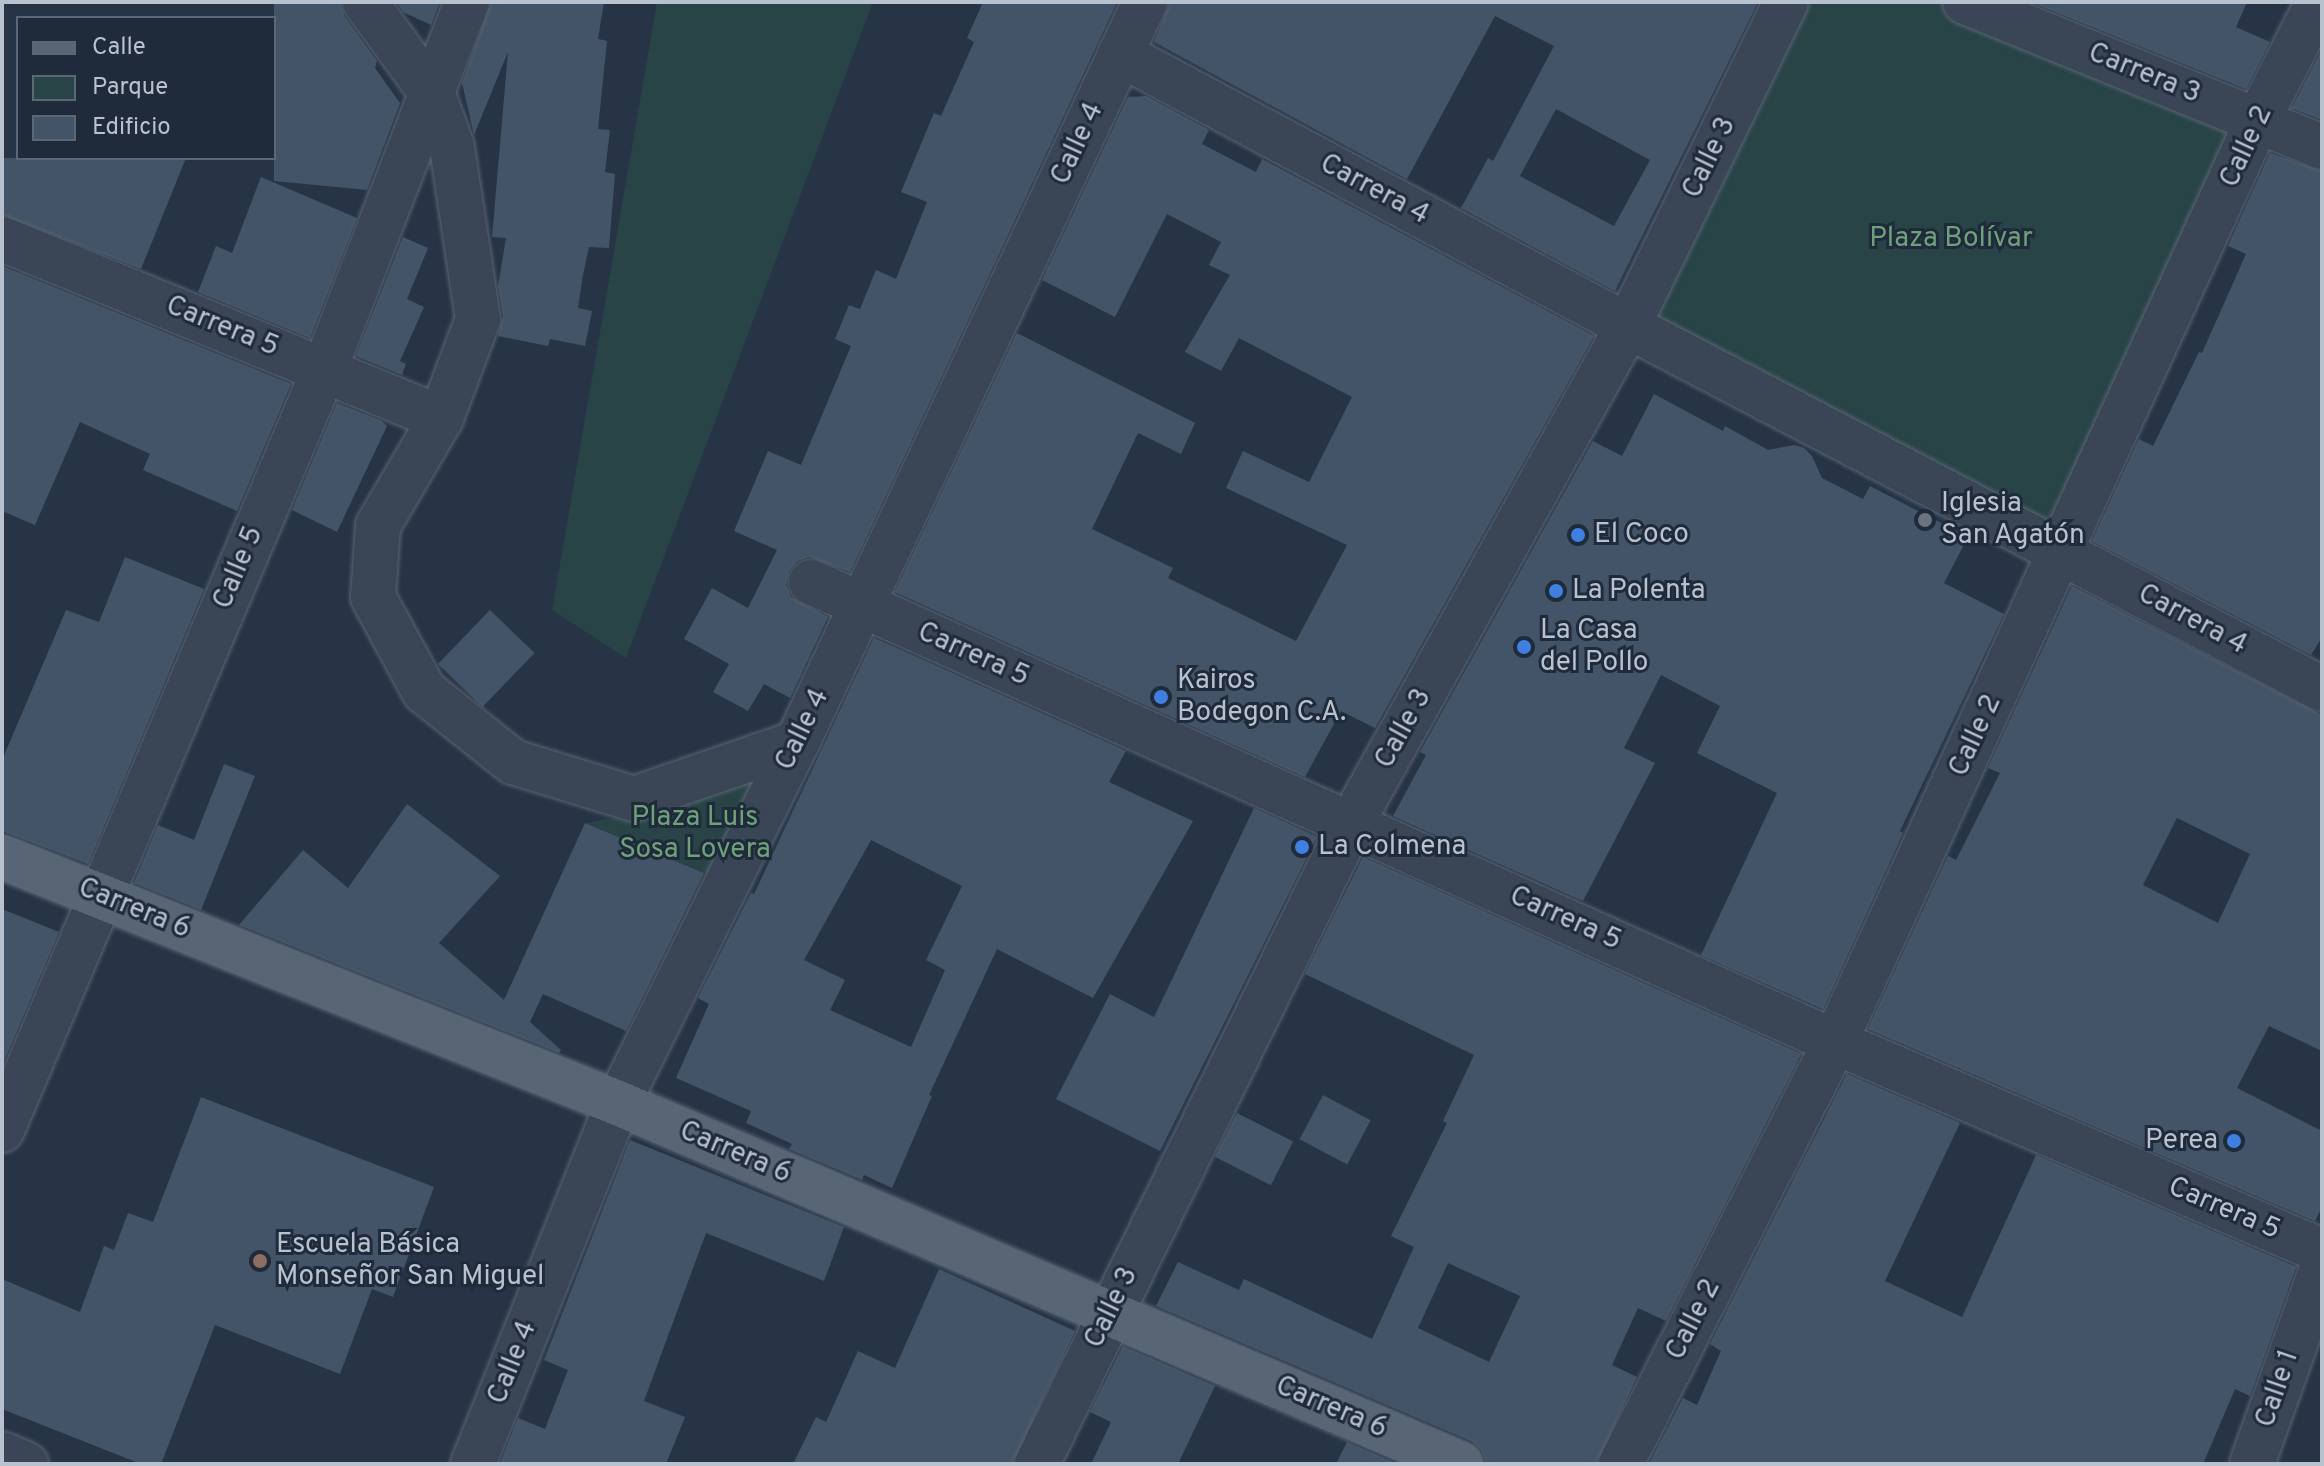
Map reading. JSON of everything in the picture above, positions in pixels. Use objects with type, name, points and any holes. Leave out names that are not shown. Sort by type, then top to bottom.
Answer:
[{"type":"main road","name":"Carrera 6","points":[[2,857],[618,1103],[1461,1464]]},
{"type":"street","points":[[365,2],[433,95],[452,147],[478,319],[441,418],[378,526],[373,597],[424,691],[513,762],[634,799],[797,743]]},
{"type":"street","name":"Calle 5","points":[[2,1130],[325,368],[467,2]]},
{"type":"street","name":"Calle 4","points":[[473,1464],[618,1103],[797,743],[1145,2]]},
{"type":"street","name":"Calle 3","points":[[1037,1464],[1352,822],[1628,326],[1786,2]]},
{"type":"street","name":"Carrera 3","points":[[1965,2],[2322,147]]},
{"type":"street","name":"Calle 2","points":[[1621,1464],[1835,1042],[2258,120],[2318,2]]},
{"type":"street","name":"Carrera 4","points":[[1120,54],[1628,326],[2062,550],[2322,689]]},
{"type":"street","name":"Carrera 5","points":[[2,239],[325,368],[441,418]]},
{"type":"street","name":"Carrera 5","points":[[811,582],[1352,822],[1835,1042],[2322,1251]]},
{"type":"street","name":"Calle 1","points":[[2252,1464],[2322,1269]]},
{"type":"street","points":[[2,1454],[26,1464]]},
{"type":"green space","points":[[657,2],[873,2],[626,658],[552,610]]},
{"type":"green space","name":"Plaza Bolívar","points":[[1786,2],[1965,2],[2258,120],[2062,550],[1628,326]]},
{"type":"green space","name":"Plaza Luis Sosa Lovera","points":[[763,773],[710,875],[585,823],[678,807]]},
{"type":"building","points":[[274,2],[340,2],[345,17],[377,61],[375,68],[400,103],[367,190],[274,181]]},
{"type":"building","points":[[396,2],[440,2],[431,25],[403,12]]},
{"type":"building","points":[[491,2],[604,2],[598,39],[607,41],[598,129],[610,130],[605,172],[615,174],[609,248],[589,247],[583,275],[578,308],[592,311],[585,346],[550,339],[548,346],[498,336],[503,316],[498,286],[506,238],[492,237],[508,52],[474,135],[462,83]]},
{"type":"building","points":[[983,2],[1117,2],[850,572],[809,557],[797,561],[789,571],[786,585],[791,597],[828,617],[790,698],[764,684],[748,711],[713,692],[729,664],[684,639],[712,588],[748,608],[777,550],[734,531],[768,451],[801,465],[851,346],[835,339],[849,305],[860,309],[876,270],[896,279],[927,202],[901,192],[934,113],[941,116],[974,42],[967,38]]},
{"type":"building","points":[[1170,2],[1758,2],[1615,291],[1461,208],[1488,158],[1493,161],[1554,46],[1495,16],[1407,179],[1154,42]],"holes":[[[1556,109],[1650,160],[1614,226],[1520,176]]]},
{"type":"building","points":[[2031,2],[2247,2],[2236,27],[2270,42],[2246,89]]},
{"type":"building","points":[[2322,49],[2322,120],[2292,108]]},
{"type":"building","points":[[1146,96],[1209,130],[1202,144],[1256,172],[1262,159],[1594,336],[1375,728],[1341,711],[1305,777],[895,592],[1017,333],[1195,423],[1181,454],[1138,433],[1092,529],[1173,568],[1168,578],[1296,641],[1347,545],[1226,488],[1243,451],[1309,482],[1352,397],[1239,338],[1221,371],[1185,352],[1230,275],[1209,265],[1221,242],[1167,214],[1115,317],[1042,280],[1128,97]]},
{"type":"building","points":[[2270,153],[2322,171],[2322,637],[2311,655],[2092,541],[2139,439],[2153,446],[2199,352],[2202,353],[2246,254],[2228,246]]},
{"type":"building","points":[[2,158],[185,160],[141,269],[2,215]]},
{"type":"building","points":[[261,177],[357,218],[310,338],[198,292],[216,246],[232,253]]},
{"type":"building","points":[[403,237],[428,248],[407,299],[424,307],[400,361],[406,364],[402,375],[356,356]]},
{"type":"building","points":[[2,266],[291,384],[237,511],[143,470],[150,454],[80,422],[35,525],[2,511]]},
{"type":"building","points":[[1654,394],[1723,431],[1725,426],[1768,450],[1794,445],[1804,448],[1812,456],[1822,478],[1863,499],[1870,486],[1968,537],[1944,583],[2004,614],[1900,831],[1903,833],[1823,1009],[1701,955],[1777,793],[1697,753],[1720,706],[1661,675],[1624,748],[1655,763],[1583,901],[1393,816],[1426,755],[1420,752],[1593,441],[1622,456]]},
{"type":"building","points":[[337,403],[382,421],[387,426],[337,532],[292,510]]},
{"type":"building","points":[[125,557],[204,589],[88,864],[2,831],[2,760],[66,610],[99,622]]},
{"type":"building","points":[[2072,586],[2322,715],[2322,1051],[2269,1026],[2237,1088],[2322,1131],[2322,1207],[2315,1221],[1868,1029],[1948,856],[1956,860],[2000,773],[1988,768]],"holes":[[[2177,818],[2250,854],[2218,923],[2143,885]]]},
{"type":"building","points":[[490,610],[535,653],[482,707],[438,664]]},
{"type":"building","points":[[874,638],[1126,751],[1109,782],[1193,821],[1093,998],[997,949],[929,1095],[932,1096],[892,1188],[864,1175],[862,1180],[789,1149],[792,1144],[746,1123],[751,1111],[676,1078],[709,1004],[698,998],[751,893],[754,894]],"holes":[[[871,840],[962,886],[926,960],[945,970],[911,1047],[830,1010],[845,980],[804,960]]]},
{"type":"building","points":[[224,764],[255,776],[201,910],[134,883],[158,825],[194,840]]},
{"type":"building","points":[[407,804],[500,876],[439,943],[504,1000],[585,823],[704,873],[626,1031],[543,994],[530,1022],[561,1050],[559,1053],[239,925],[303,850],[348,888]]},
{"type":"building","points":[[1254,808],[1317,837],[1160,1151],[1056,1099],[1110,994],[1154,1017]]},
{"type":"building","points":[[1363,857],[1801,1054],[1666,1321],[1638,1308],[1612,1365],[1637,1377],[1596,1464],[1486,1464],[1481,1450],[1471,1441],[1156,1306],[1178,1262],[1239,1290],[1244,1279],[1372,1339],[1414,1247],[1391,1236],[1447,1123],[1443,1121],[1474,1055],[1305,974]],"holes":[[[1448,1263],[1520,1296],[1489,1362],[1418,1328]]]},
{"type":"building","points":[[2,909],[59,932],[2,1066]]},
{"type":"building","points":[[1847,1074],[1960,1123],[1885,1281],[1962,1317],[2036,1155],[2296,1267],[2250,1396],[2235,1389],[2203,1464],[1649,1464],[1683,1398],[1697,1405],[1721,1351],[1710,1344]]},
{"type":"building","points":[[1323,1095],[1371,1120],[1347,1164],[1300,1139]]},
{"type":"building","points":[[201,1097],[434,1187],[393,1297],[372,1289],[340,1374],[215,1325],[161,1464],[141,1464],[2,1409],[2,1279],[80,1312],[104,1246],[114,1250],[128,1213],[153,1222]]},
{"type":"building","points":[[1237,1113],[1293,1142],[1271,1185],[1215,1157]]},
{"type":"building","points":[[630,1140],[844,1227],[824,1281],[706,1233],[644,1401],[685,1417],[666,1464],[500,1464],[518,1418],[545,1429],[568,1370],[544,1360]]},
{"type":"building","points":[[939,1269],[1075,1331],[1012,1464],[793,1464],[816,1417],[826,1422],[858,1351],[895,1368]]},
{"type":"building","points":[[1123,1346],[1215,1386],[1178,1464],[1091,1464],[1111,1422],[1090,1412]]},
{"type":"building","points":[[1347,1442],[1398,1464],[1336,1464]]},
{"type":"place","name":"Iglesia San Agatón","points":[[1925,520]]},
{"type":"place","name":"El Coco","points":[[1578,535]]},
{"type":"place","name":"La Polenta","points":[[1556,591]]},
{"type":"place","name":"La Casa del Pollo","points":[[1524,647]]},
{"type":"place","name":"Kairos Bodegon C.A.","points":[[1161,697]]},
{"type":"place","name":"La Colmena","points":[[1302,847]]},
{"type":"place","name":"Perea","points":[[2234,1141]]},
{"type":"place","name":"Escuela Básica Monseñor San Miguel","points":[[260,1261]]}]
